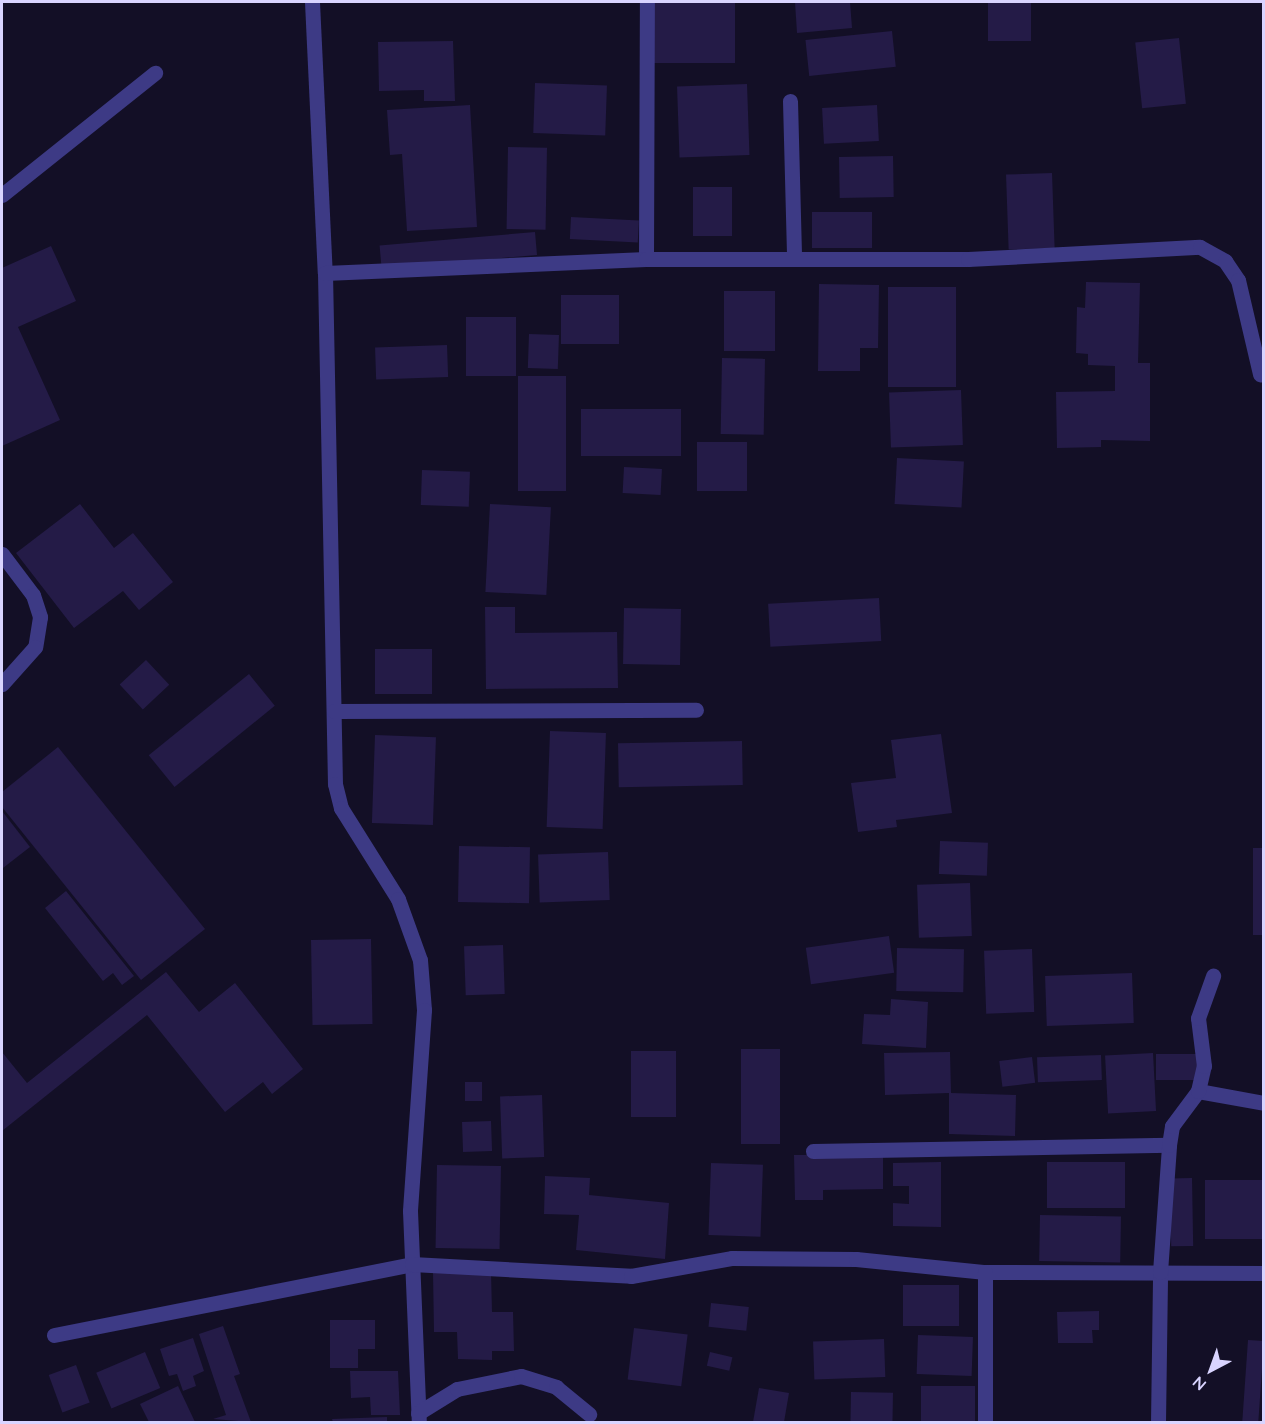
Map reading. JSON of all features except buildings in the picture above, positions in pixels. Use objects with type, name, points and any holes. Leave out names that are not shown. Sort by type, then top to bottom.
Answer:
[{"type":"street","points":[[312,2],[325,273],[335,784],[341,808],[398,899],[420,960],[424,1010],[412,1139],[412,1264],[418,1418]]},
{"type":"street","points":[[646,259],[647,2]]},
{"type":"street","points":[[2,195],[155,73]]},
{"type":"street","points":[[790,101],[794,257]]},
{"type":"street","points":[[325,273],[646,259],[794,257],[968,259],[1200,247],[1225,261],[1239,280],[1260,374]]},
{"type":"street","points":[[2,554],[33,595],[40,617],[36,647],[2,684]]},
{"type":"street","points":[[333,711],[696,710]]},
{"type":"street","points":[[1158,1422],[1160,1272],[1169,1145],[1172,1126],[1198,1091],[1204,1051],[1198,1018],[1213,976]]},
{"type":"street","points":[[1198,1091],[1263,1103]]},
{"type":"street","points":[[813,1151],[1169,1145]]},
{"type":"street","points":[[54,1335],[412,1264],[631,1276],[732,1258],[856,1259],[985,1272],[1263,1273]]},
{"type":"street","points":[[985,1272],[985,1422]]},
{"type":"street","points":[[418,1418],[457,1389],[520,1376],[556,1387],[589,1414]]}]
